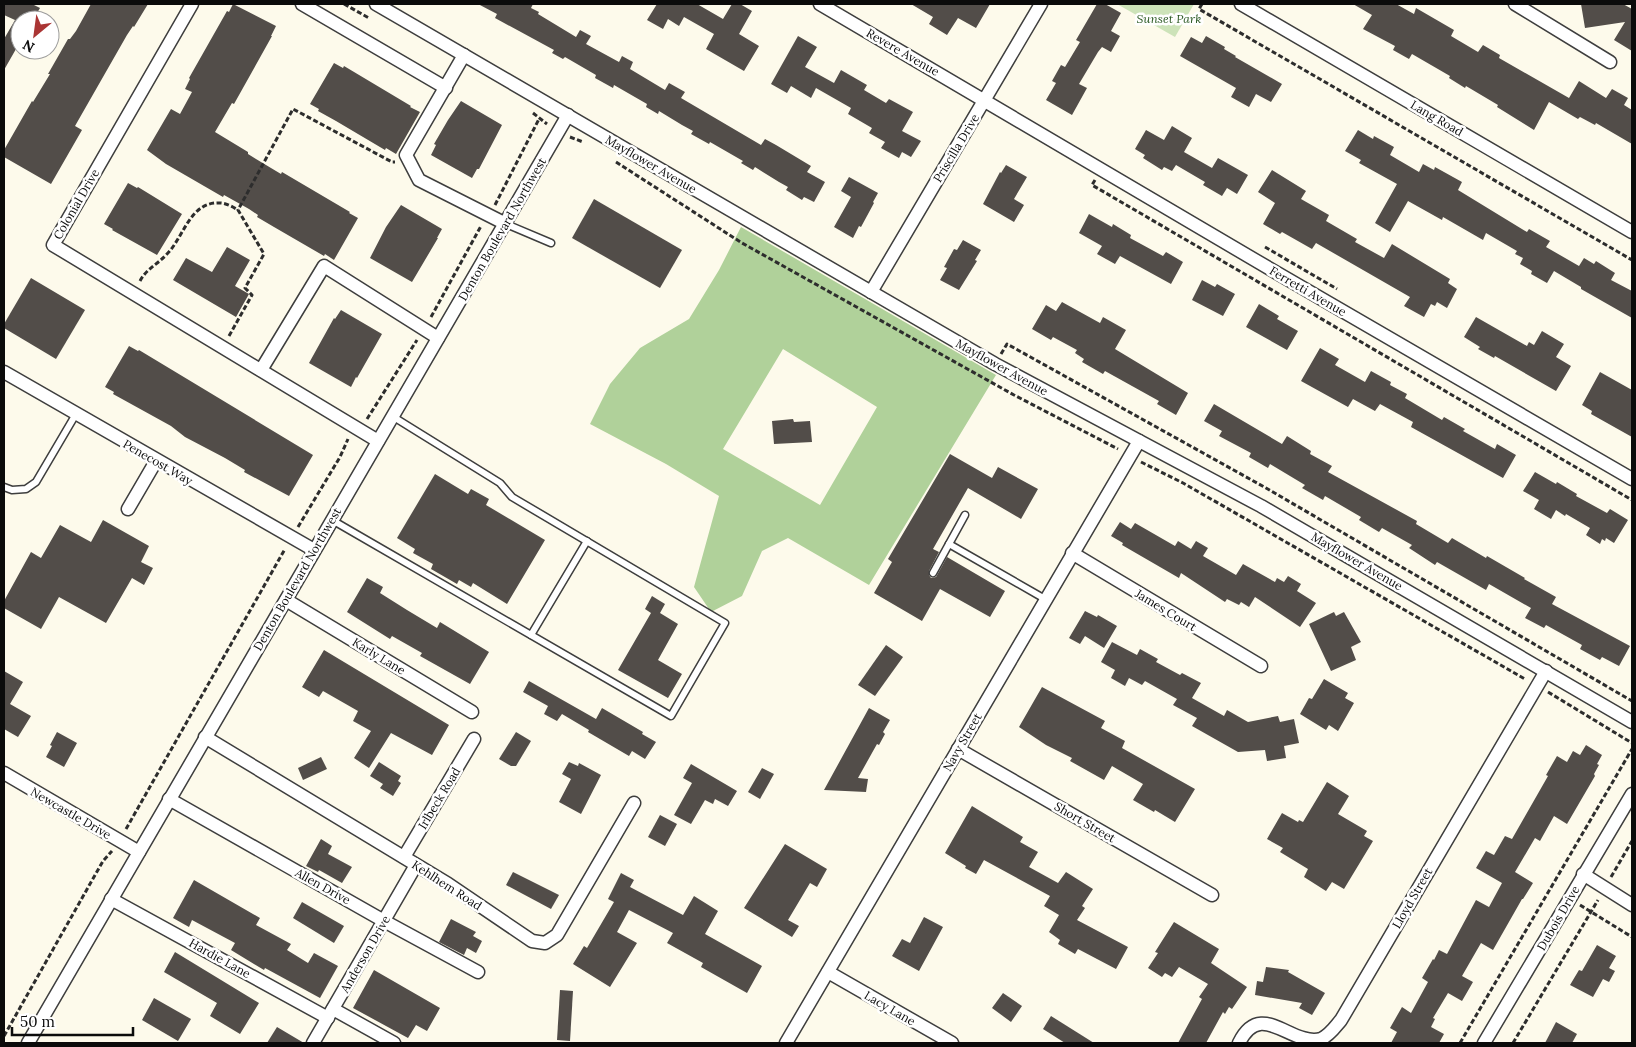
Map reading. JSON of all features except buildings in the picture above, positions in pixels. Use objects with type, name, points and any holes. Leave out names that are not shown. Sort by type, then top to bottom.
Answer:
[{"type":"street","name":"Colonial Drive","points":[[192,4],[53,245],[378,441]]},
{"type":"street","points":[[302,4],[446,88]]},
{"type":"street","name":"Mayflower Avenue","points":[[376,4],[996,364],[1261,506],[1632,722]]},
{"type":"street","name":"Revere Avenue","points":[[820,4],[985,100]]},
{"type":"street","name":"Priscilla Drive","points":[[871,292],[1041,4]]},
{"type":"street","name":"Lang Road","points":[[1241,4],[1632,232]]},
{"type":"street","points":[[1514,4],[1610,62]]},
{"type":"street","points":[[464,55],[406,155],[418,180],[506,224]]},
{"type":"street","name":"Ferretti Avenue","points":[[985,100],[1277,274],[1632,479]]},
{"type":"street","name":"Denton Boulevard Northwest","points":[[28,1043],[568,115]]},
{"type":"street","points":[[261,370],[324,266],[438,338]]},
{"type":"street","name":"Penecost Way","points":[[4,372],[314,550]]},
{"type":"street","name":"Navy Street","points":[[786,1043],[1138,441]]},
{"type":"street","points":[[128,508],[156,460]]},
{"type":"street","name":"James Court","points":[[1072,553],[1261,666]]},
{"type":"street","name":"Karly Lane","points":[[286,600],[472,712]]},
{"type":"street","name":"Lloyd Street","points":[[1238,1043],[1243,1034],[1251,1027],[1262,1024],[1274,1026],[1302,1039],[1320,1040],[1329,1034],[1346,1012],[1546,671]]},
{"type":"street","name":"Kehlhem Road","points":[[205,737],[301,797],[404,857],[532,941],[545,943],[558,935],[634,803]]},
{"type":"street","name":"Irlbeck Road","points":[[404,857],[474,739]]},
{"type":"street","name":"Short Street","points":[[958,749],[1212,895]]},
{"type":"street","name":"Newcastle Drive","points":[[4,773],[139,852]]},
{"type":"street","name":"Dubois Drive","points":[[1484,1043],[1632,794]]},
{"type":"street","name":"Allen Drive","points":[[169,800],[478,972]]},
{"type":"street","name":"Anderson Drive","points":[[313,1043],[416,865]]},
{"type":"street","points":[[1584,874],[1632,905]]},
{"type":"street","name":"Hardie Lane","points":[[111,899],[330,1014],[394,1043]]},
{"type":"street","name":"Lacy Lane","points":[[828,972],[952,1043]]},
{"type":"lane","points":[[506,224],[551,243]]},
{"type":"lane","points":[[4,487],[12,490],[26,489],[36,482],[76,414]]},
{"type":"lane","points":[[332,520],[671,716],[725,623],[512,497],[500,483],[392,416]]},
{"type":"lane","points":[[933,573],[965,515]]},
{"type":"lane","points":[[531,635],[587,541]]},
{"type":"lane","points":[[949,544],[1045,599]]},
{"type":"path","points":[[1202,4],[1199,9],[1632,260]]},
{"type":"path","points":[[238,210],[293,108],[392,162],[408,160]]},
{"type":"path","points":[[4,1036],[104,861],[120,841],[291,538],[340,457],[354,426],[368,418],[424,329],[480,228],[490,215],[539,119]]},
{"type":"path","points":[[133,293],[145,272],[168,254],[193,214],[207,204],[221,203],[238,210],[264,254],[245,288],[252,295],[222,347]]},
{"type":"path","points":[[996,364],[1007,344],[1266,488],[1632,701]]},
{"type":"path","points":[[1460,1043],[1632,749]]},
{"type":"path","points":[[1513,1043],[1632,841]]},
{"type":"path","points":[[1569,899],[1632,937]]},
{"type":"green space","name":"Sunset Park","points":[[1117,4],[1194,4],[1175,37]]},
{"type":"green space","points":[[741,227],[996,375],[869,585],[788,538],[762,551],[742,596],[711,612],[694,587],[719,496],[666,464],[590,424],[610,384],[640,348],[689,319],[719,270]],"holes":[[[783,349],[877,407],[820,505],[723,449]]]}]
